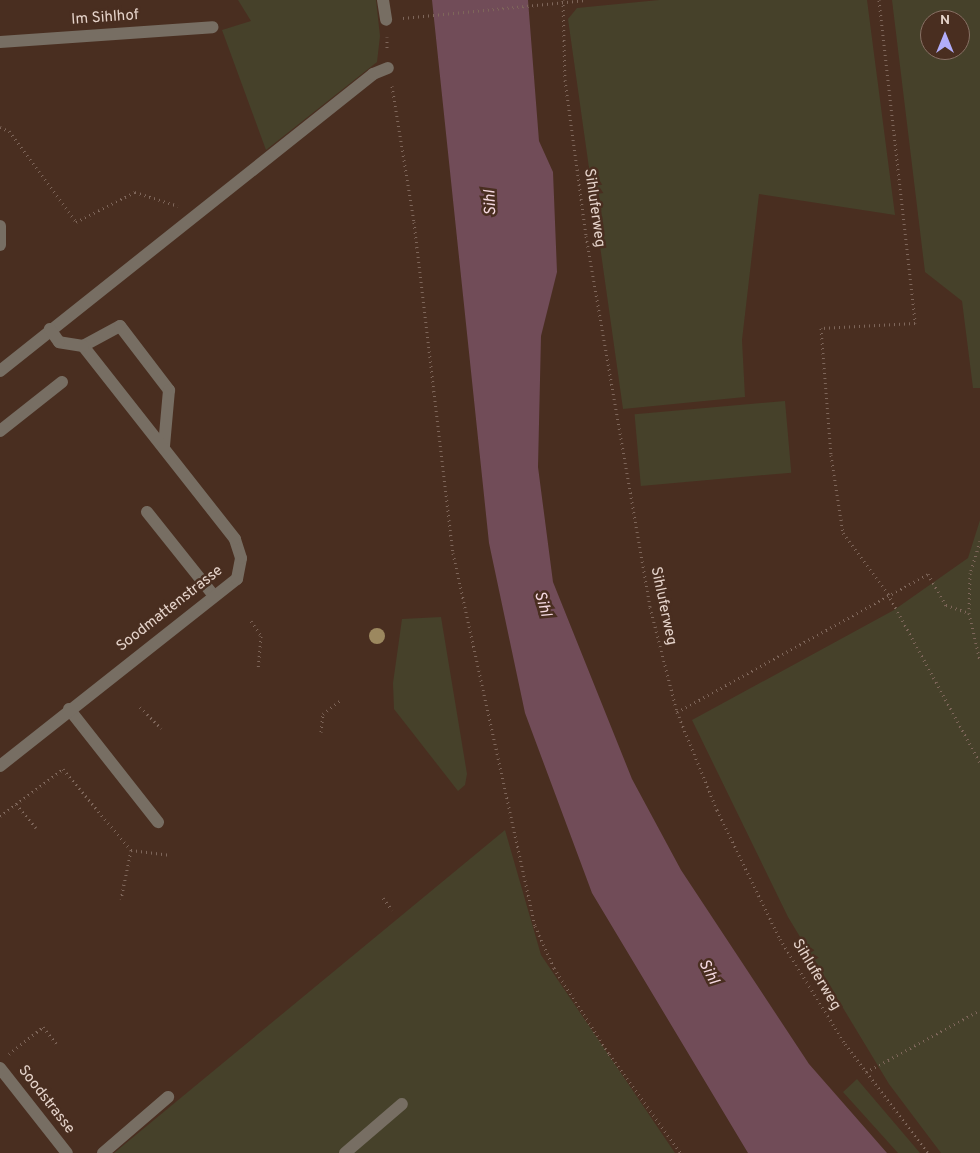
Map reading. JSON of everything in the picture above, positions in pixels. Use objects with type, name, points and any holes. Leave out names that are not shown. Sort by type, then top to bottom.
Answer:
[{"type":"street","points":[[383,0],[390,20]]},
{"type":"street","name":"Im Sihlhof","points":[[0,42],[212,27]]},
{"type":"street","points":[[0,371],[192,215],[373,74],[388,68]]},
{"type":"street","points":[[0,226],[0,245]]},
{"type":"street","points":[[50,329],[59,342],[84,346],[120,326],[169,390],[164,446]]},
{"type":"street","name":"Soodmattenstrasse","points":[[0,766],[69,709],[237,579],[241,558],[235,539],[84,346]]},
{"type":"street","points":[[0,431],[62,382]]},
{"type":"street","points":[[147,512],[214,596]]},
{"type":"street","points":[[69,709],[158,822]]},
{"type":"street","name":"Soodstrasse","points":[[0,1068],[67,1153]]},
{"type":"street","points":[[104,1153],[168,1097]]},
{"type":"street","points":[[345,1153],[402,1104]]},
{"type":"path","points":[[586,0],[390,20],[388,68],[414,222],[453,553],[534,926],[554,968],[609,1054],[681,1153]]},
{"type":"path","points":[[879,0],[915,323],[822,328],[831,454],[843,533],[888,594],[980,763]]},
{"type":"path","name":"Sihluferweg","points":[[563,1],[565,80],[586,236],[650,607],[677,712],[750,882],[809,989],[866,1072],[928,1153]]},
{"type":"path","points":[[0,127],[9,131],[76,222],[135,192],[182,207],[192,215]]},
{"type":"path","points":[[980,541],[970,573],[968,613],[980,661]]},
{"type":"path","points":[[677,712],[888,594],[928,574],[946,606],[968,613]]},
{"type":"path","points":[[251,621],[261,636],[258,670]]},
{"type":"path","points":[[321,732],[323,714],[340,700]]},
{"type":"path","points":[[140,707],[160,728]]},
{"type":"path","points":[[0,816],[63,769],[131,850],[171,855]]},
{"type":"path","points":[[16,804],[36,828]]},
{"type":"path","points":[[121,899],[131,850]]},
{"type":"path","points":[[383,898],[392,910]]},
{"type":"path","points":[[866,1072],[980,1010]]},
{"type":"path","points":[[6,1056],[42,1027],[56,1043]]},
{"type":"shaded area","points":[[238,0],[376,0],[380,36],[377,62],[266,150],[222,30],[251,21]]},
{"type":"shaded area","points":[[659,0],[867,0],[895,215],[759,194],[742,340],[745,397],[623,409],[568,19],[577,8]]},
{"type":"shaded area","points":[[892,0],[980,0],[980,388],[973,388],[962,301],[925,272]]},
{"type":"shaded area","points":[[785,401],[791,473],[641,486],[635,414]]},
{"type":"shaded area","points":[[980,520],[980,1153],[941,1153],[889,1084],[788,917],[692,720],[894,610],[968,558]]},
{"type":"shaded area","points":[[441,617],[467,774],[465,785],[458,791],[394,709],[393,683],[402,619]]},
{"type":"shaded area","points":[[505,830],[541,955],[675,1153],[114,1153]]},
{"type":"shaded area","points":[[857,1079],[920,1153],[898,1153],[843,1092]]},
{"type":"water","name":"Sihl","points":[[432,0],[528,0],[539,141],[553,172],[557,272],[541,336],[538,467],[553,582],[632,779],[681,870],[809,1064],[887,1153],[748,1153],[592,893],[525,713],[489,543]]}]
